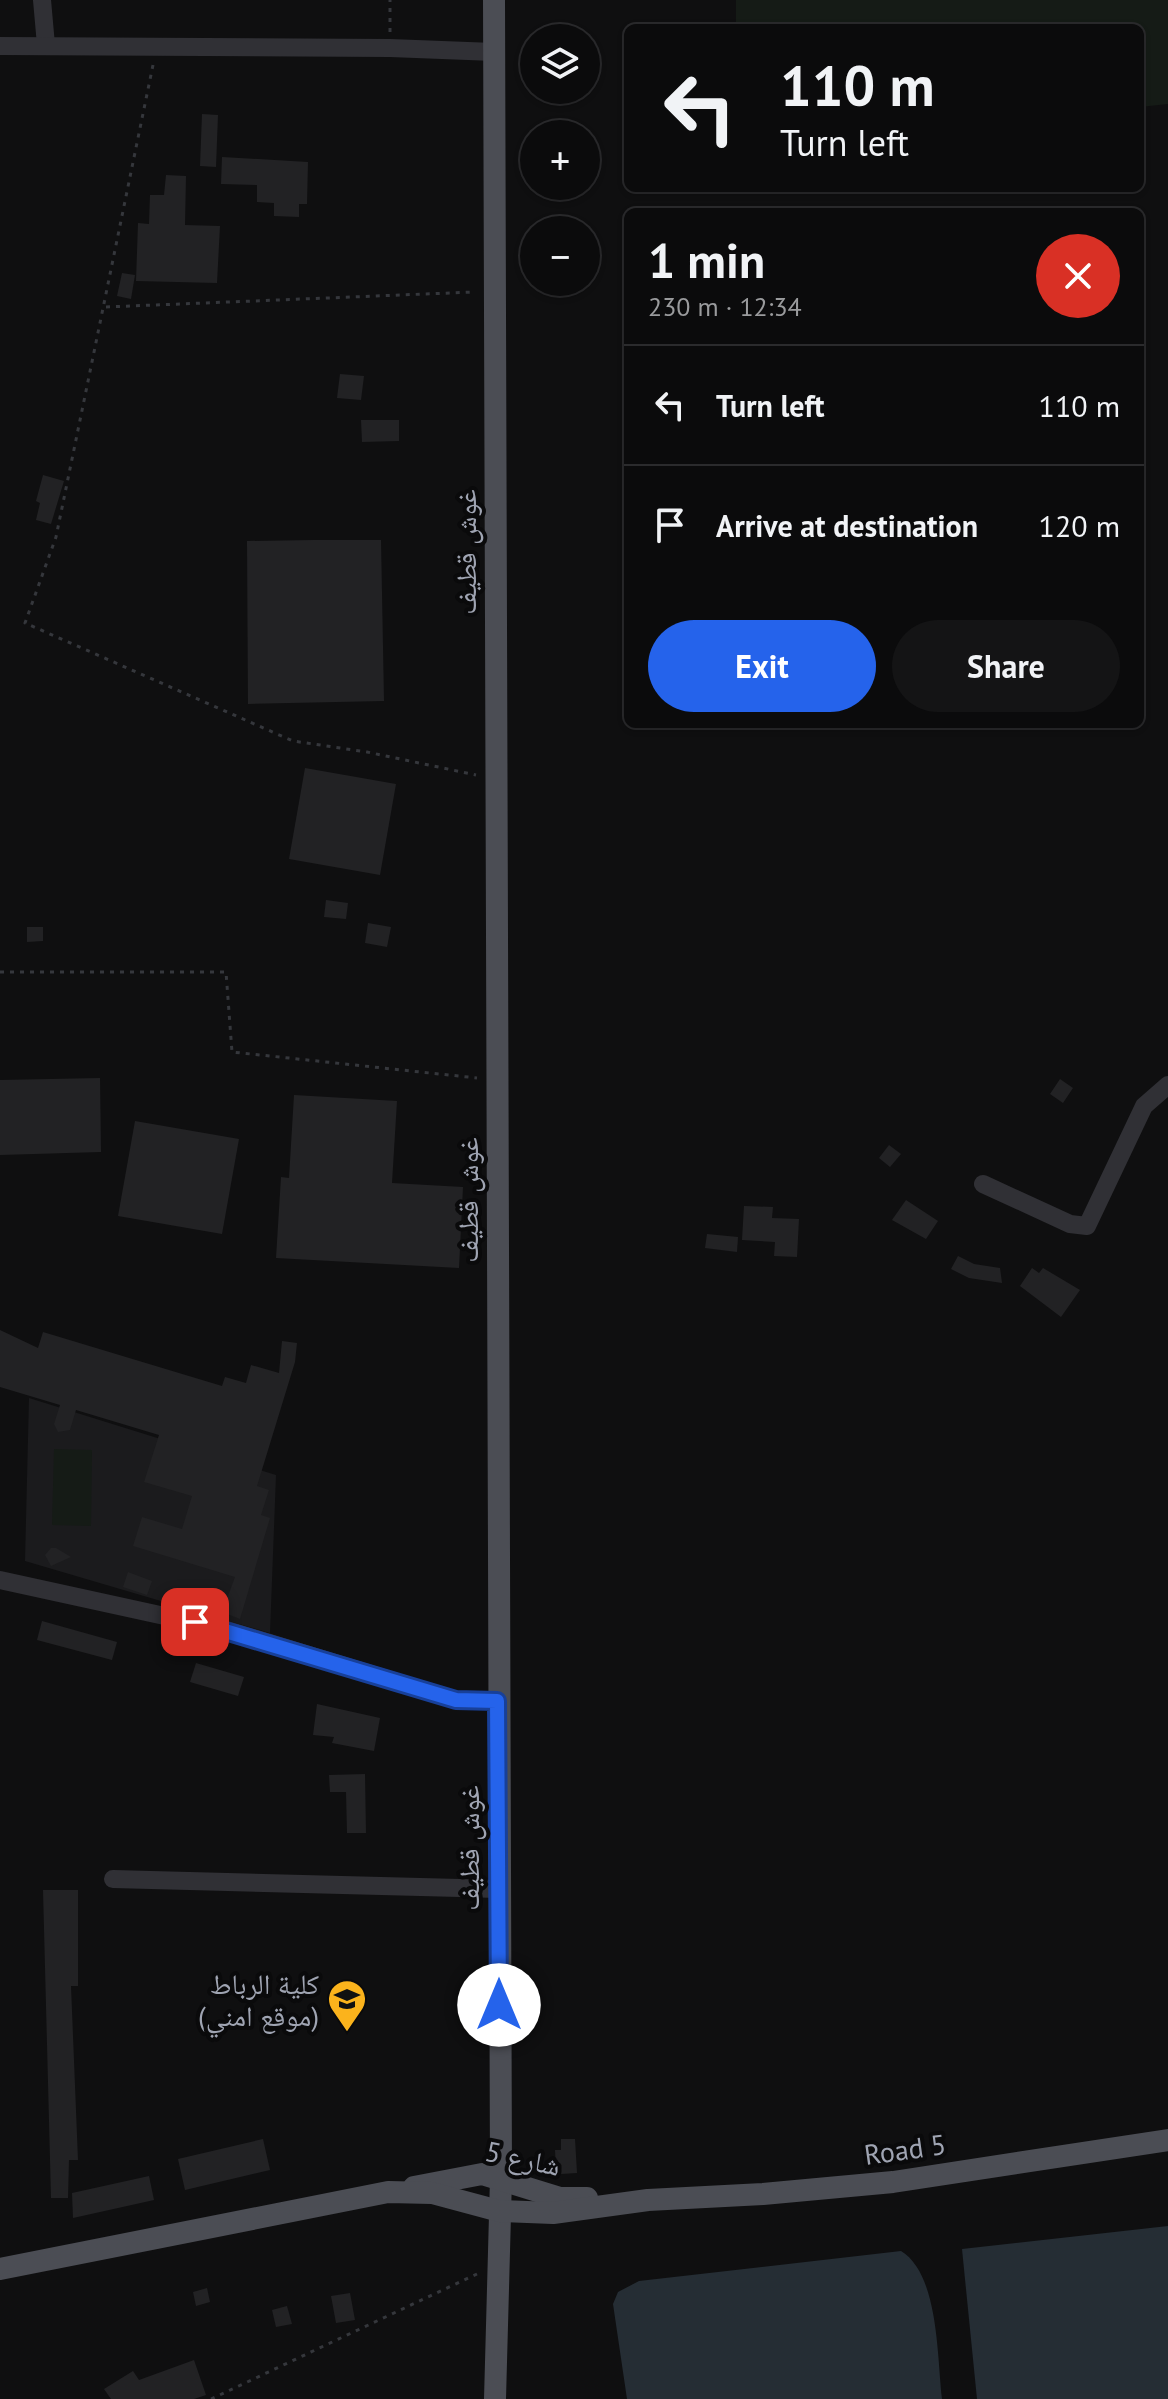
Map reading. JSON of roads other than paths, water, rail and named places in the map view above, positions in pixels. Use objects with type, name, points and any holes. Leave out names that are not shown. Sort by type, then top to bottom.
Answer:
[{"type":"main road","name":"غوش قطيف","points":[[494,0],[497,1701],[501,2178],[495,2399]]},
{"type":"main road","name":"Road 5","points":[[648,2200],[893,2182],[1168,2140]]},
{"type":"main road","name":"شارع 5","points":[[388,2192],[482,2174],[560,2198],[648,2200]]},
{"type":"main road","points":[[0,2269],[388,2192],[432,2193],[499,2211],[553,2213],[648,2200]]},
{"type":"street","points":[[42,0],[46,45]]},
{"type":"street","points":[[0,46],[390,48],[494,52]]},
{"type":"street","points":[[983,1184],[1070,1224],[1087,1226],[1144,1106],[1168,1085]]},
{"type":"street","points":[[0,1580],[224,1629],[456,1700],[497,1701]]},
{"type":"street","points":[[113,1879],[499,1889]]},
{"type":"place","name":"كلية الرباط (موقع امني)","points":[[347,2033]]}]
